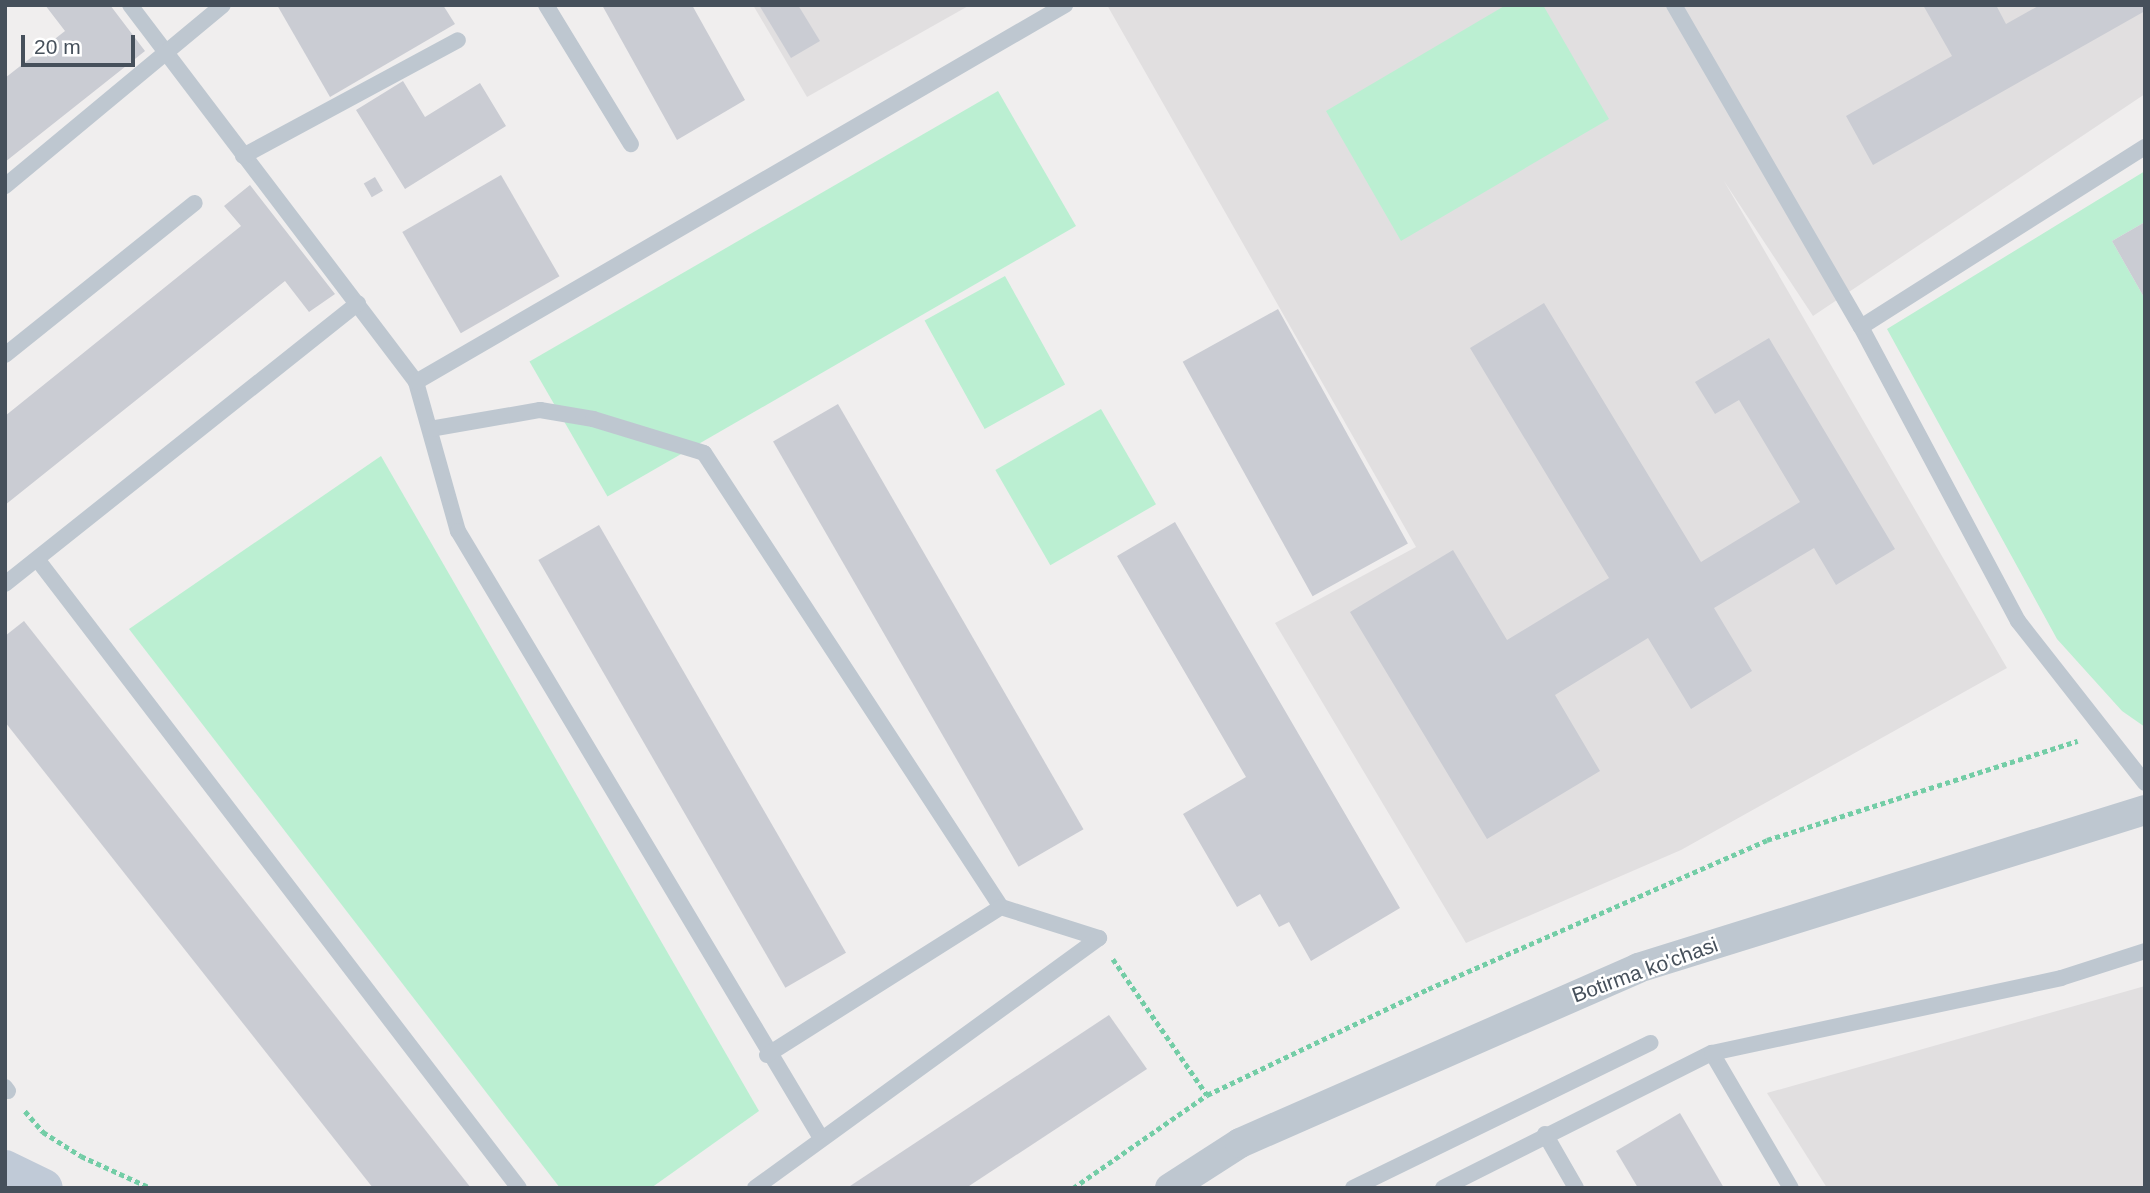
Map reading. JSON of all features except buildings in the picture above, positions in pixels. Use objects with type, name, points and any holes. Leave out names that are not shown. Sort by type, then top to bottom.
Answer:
[{"type":"main road","points":[[5,1169],[44,1188]]},
{"type":"street","name":"Botirma ko'chasi","points":[[1170,1188],[1240,1143],[1638,968],[2145,810]]},
{"type":"lane","points":[[130,5],[416,382],[458,531],[767,1055],[821,1138]]},
{"type":"lane","points":[[5,186],[169,53],[223,5]]},
{"type":"lane","points":[[546,5],[631,144]]},
{"type":"lane","points":[[416,382],[1065,5]]},
{"type":"lane","points":[[1674,5],[1861,327],[2018,621],[2102,733],[2145,783]]},
{"type":"lane","points":[[243,156],[458,40]]},
{"type":"lane","points":[[1861,327],[2145,147]]},
{"type":"lane","points":[[5,355],[195,203]]},
{"type":"lane","points":[[5,584],[358,303]]},
{"type":"lane","points":[[429,429],[540,410],[593,419],[704,453],[1001,907],[1099,938]]},
{"type":"lane","points":[[37,559],[519,1188]]},
{"type":"lane","points":[[767,1055],[1001,907]]},
{"type":"lane","points":[[755,1188],[1099,938]]},
{"type":"lane","points":[[1443,1188],[1545,1134],[1712,1052],[2061,978],[2145,950]]},
{"type":"lane","points":[[1353,1188],[1650,1043]]},
{"type":"lane","points":[[1712,1052],[1791,1188]]},
{"type":"lane","points":[[1545,1134],[1576,1188]]},
{"type":"path","points":[[1073,1188],[1206,1095],[1429,989],[1767,840],[2102,733]]},
{"type":"path","points":[[1099,938],[1206,1095]]},
{"type":"path","points":[[7,1089],[43,1132],[151,1188]]},
{"type":"shaded area","points":[[753,5],[970,5],[807,97]]},
{"type":"shaded area","points":[[1107,5],[2145,5],[2145,94],[1813,316],[1724,181],[2007,668],[1681,850],[1466,943],[1275,623],[1416,547]]},
{"type":"shaded area","points":[[2145,986],[2145,1188],[1827,1188],[1767,1093]]},
{"type":"green space","points":[[1506,5],[1543,5],[1609,119],[1401,241],[1326,111]]},
{"type":"green space","points":[[998,91],[1076,226],[607,497],[529,362]]},
{"type":"green space","points":[[2145,171],[2145,222],[2112,241],[2145,299],[2145,727],[2122,711],[2057,639],[1887,329]]},
{"type":"green space","points":[[1005,276],[1065,384],[985,429],[925,321]]},
{"type":"green space","points":[[1101,409],[1156,504],[1050,565],[995,470]]},
{"type":"green space","points":[[381,456],[759,1111],[651,1188],[560,1188],[129,629]]}]
